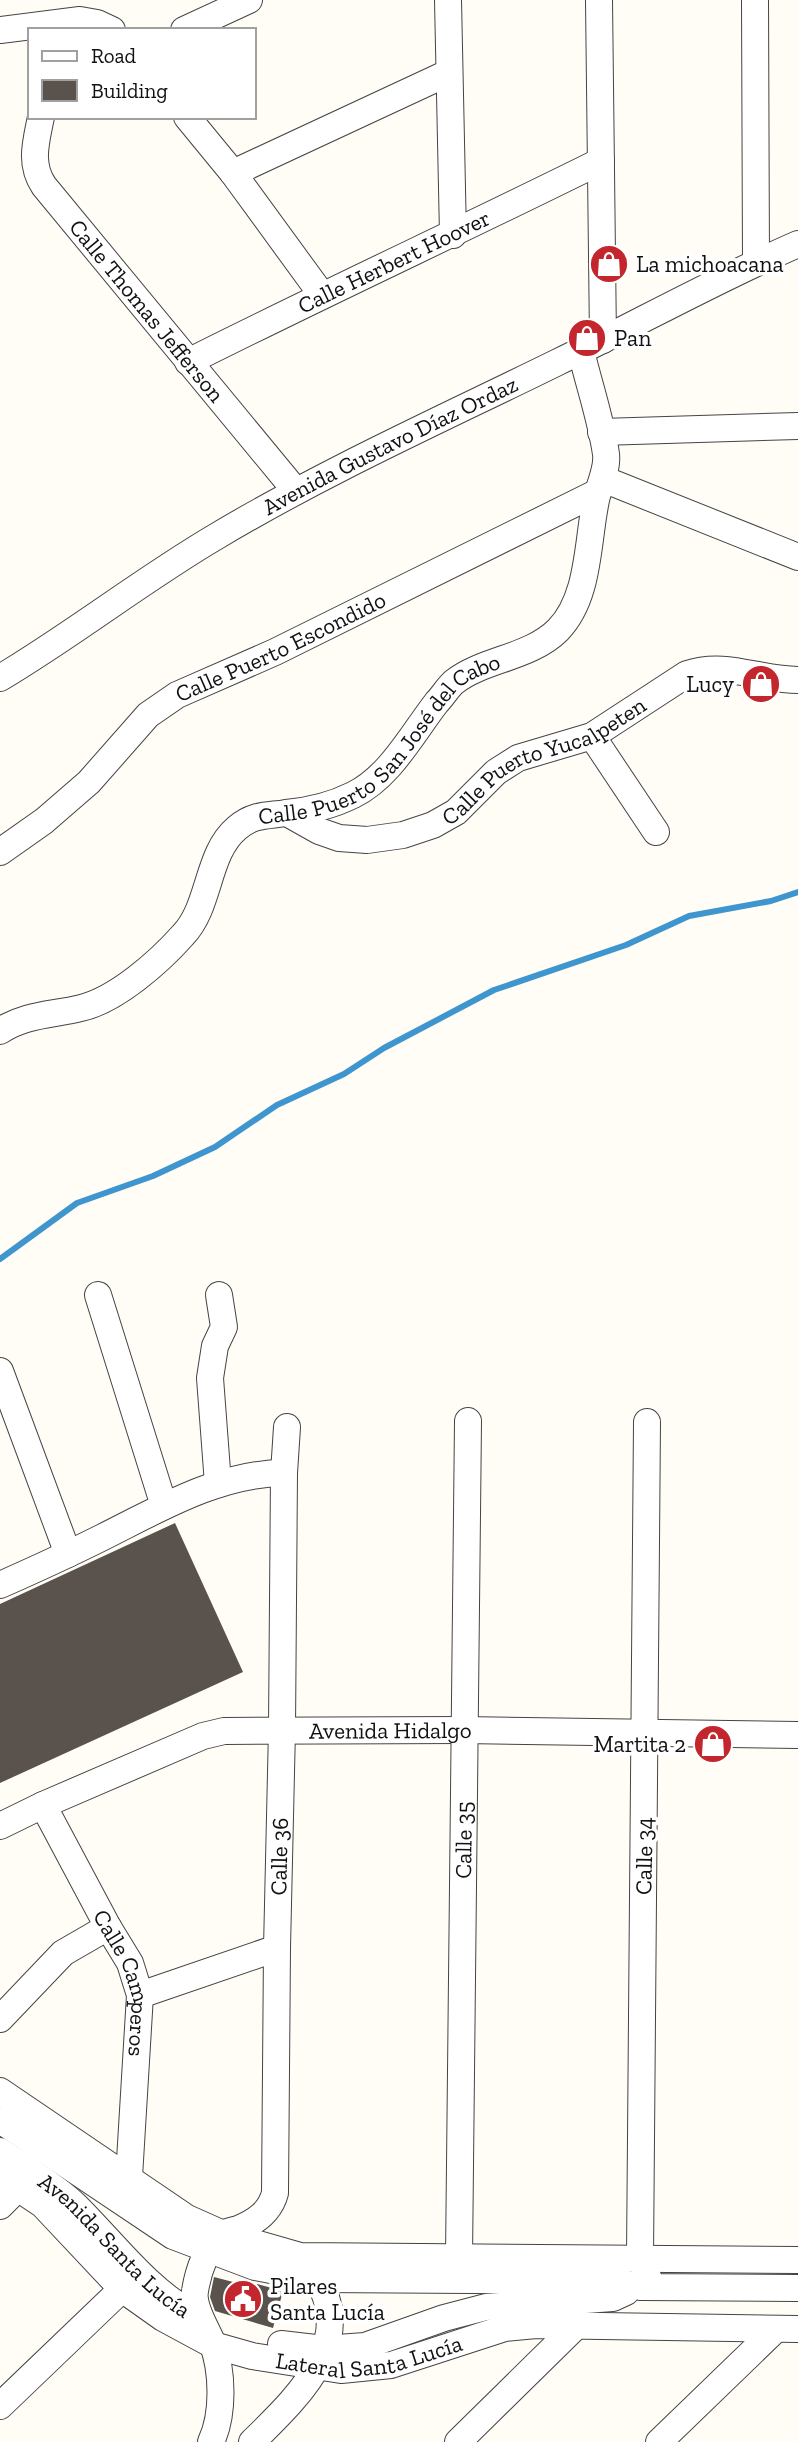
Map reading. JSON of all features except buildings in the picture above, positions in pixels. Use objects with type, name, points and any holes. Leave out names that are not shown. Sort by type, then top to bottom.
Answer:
[{"type":"street","points":[[188,28],[249,0]]},
{"type":"street","points":[[447,0],[453,235]]},
{"type":"street","name":"Calle Puerto San José del Cabo","points":[[0,1031],[8,1025],[37,1015],[83,1008],[121,990],[185,934],[199,911],[221,850],[236,829],[256,816],[287,813],[354,795],[377,779],[454,682],[487,665],[526,651],[558,630],[575,604],[584,575],[607,457],[601,432],[592,345],[601,161],[599,0]]},
{"type":"street","points":[[755,0],[756,262]]},
{"type":"street","points":[[0,30],[58,18],[97,23],[108,28]]},
{"type":"street","points":[[233,173],[448,73]]},
{"type":"street","name":"Calle Thomas Jefferson","points":[[41,119],[34,163],[37,176],[295,490]]},
{"type":"street","points":[[189,119],[233,173],[321,295]]},
{"type":"street","name":"Calle Herbert Hoover","points":[[188,362],[601,161]]},
{"type":"street","name":"Avenida Gustavo Díaz Ordaz","points":[[0,678],[37,656],[159,570],[295,490],[756,262],[798,244]]},
{"type":"street","points":[[601,432],[798,426]]},
{"type":"street","points":[[600,486],[798,557]]},
{"type":"street","name":"Calle Puerto Escondido","points":[[0,852],[44,821],[89,782],[148,715],[177,695],[300,640],[600,486]]},
{"type":"street","name":"Calle Puerto Yucalpeten","points":[[287,813],[319,831],[339,838],[367,840],[403,835],[433,825],[456,812],[496,772],[518,758],[593,736],[687,674],[702,669],[733,669],[798,680]]},
{"type":"street","points":[[593,736],[656,832]]},
{"type":"street","points":[[99,1295],[164,1506]]},
{"type":"street","points":[[218,1484],[210,1378],[215,1346],[224,1327],[219,1295]]},
{"type":"street","points":[[0,1371],[68,1554]]},
{"type":"street","name":"Calle 35","points":[[458,2258],[468,1421]]},
{"type":"street","name":"Calle 34","points":[[646,2287],[640,2257],[647,1422]]},
{"type":"street","name":"Calle 36","points":[[216,2243],[257,2219],[272,2204],[275,2193],[287,1427]]},
{"type":"street","points":[[0,1585],[164,1506],[218,1484],[265,1473],[285,1474]]},
{"type":"street","name":"Avenida Hidalgo","points":[[0,1826],[43,1804],[203,1736],[223,1731],[463,1730],[798,1735]]},
{"type":"street","name":"Calle Camperos","points":[[43,1804],[130,1963],[140,1995],[129,2177]]},
{"type":"street","points":[[0,2019],[63,1953],[108,1927]]},
{"type":"street","points":[[140,1995],[277,1948]]},
{"type":"street","points":[[0,2091],[129,2177],[187,2218],[216,2243],[300,2256],[798,2260]]},
{"type":"street","name":"Avenida Santa Lucía","points":[[0,2120],[173,2236],[216,2243],[255,2267],[318,2279],[613,2281],[646,2287],[798,2288]]},
{"type":"street","name":"Avenida Santa Lucía","points":[[0,2151],[72,2203],[156,2290],[173,2304],[221,2329],[321,2358],[486,2307],[613,2298],[646,2287]]},
{"type":"street","name":"Lateral Santa Lucía","points":[[6,2190],[43,2205],[122,2289],[163,2318],[213,2345],[252,2356],[321,2358],[341,2370],[391,2365],[505,2328],[536,2325],[787,2330]]},
{"type":"street","points":[[211,2442],[219,2406],[219,2381],[213,2345],[194,2295],[202,2264],[216,2243]]},
{"type":"street","points":[[252,2442],[303,2389],[321,2358],[330,2331],[327,2295],[300,2256]]},
{"type":"street","points":[[0,2406],[122,2289]]},
{"type":"street","points":[[458,2442],[577,2325]]},
{"type":"street","points":[[659,2442],[787,2330]]},
{"type":"street","points":[[219,2406],[226,2421],[239,2428],[255,2429],[272,2423]]},
{"type":"waterway","points":[[0,1259],[77,1203],[153,1176],[215,1147],[277,1105],[344,1074],[384,1048],[494,990],[626,945],[689,916],[771,901],[798,892]]},
{"type":"place","name":"La michoacana","points":[[609,264]]},
{"type":"place","name":"Pan","points":[[587,338]]},
{"type":"place","name":"Lucy","points":[[761,684]]},
{"type":"place","name":"Martita 2","points":[[713,1744]]},
{"type":"place","name":"Pilares Santa Lucía","points":[[243,2299]]}]
